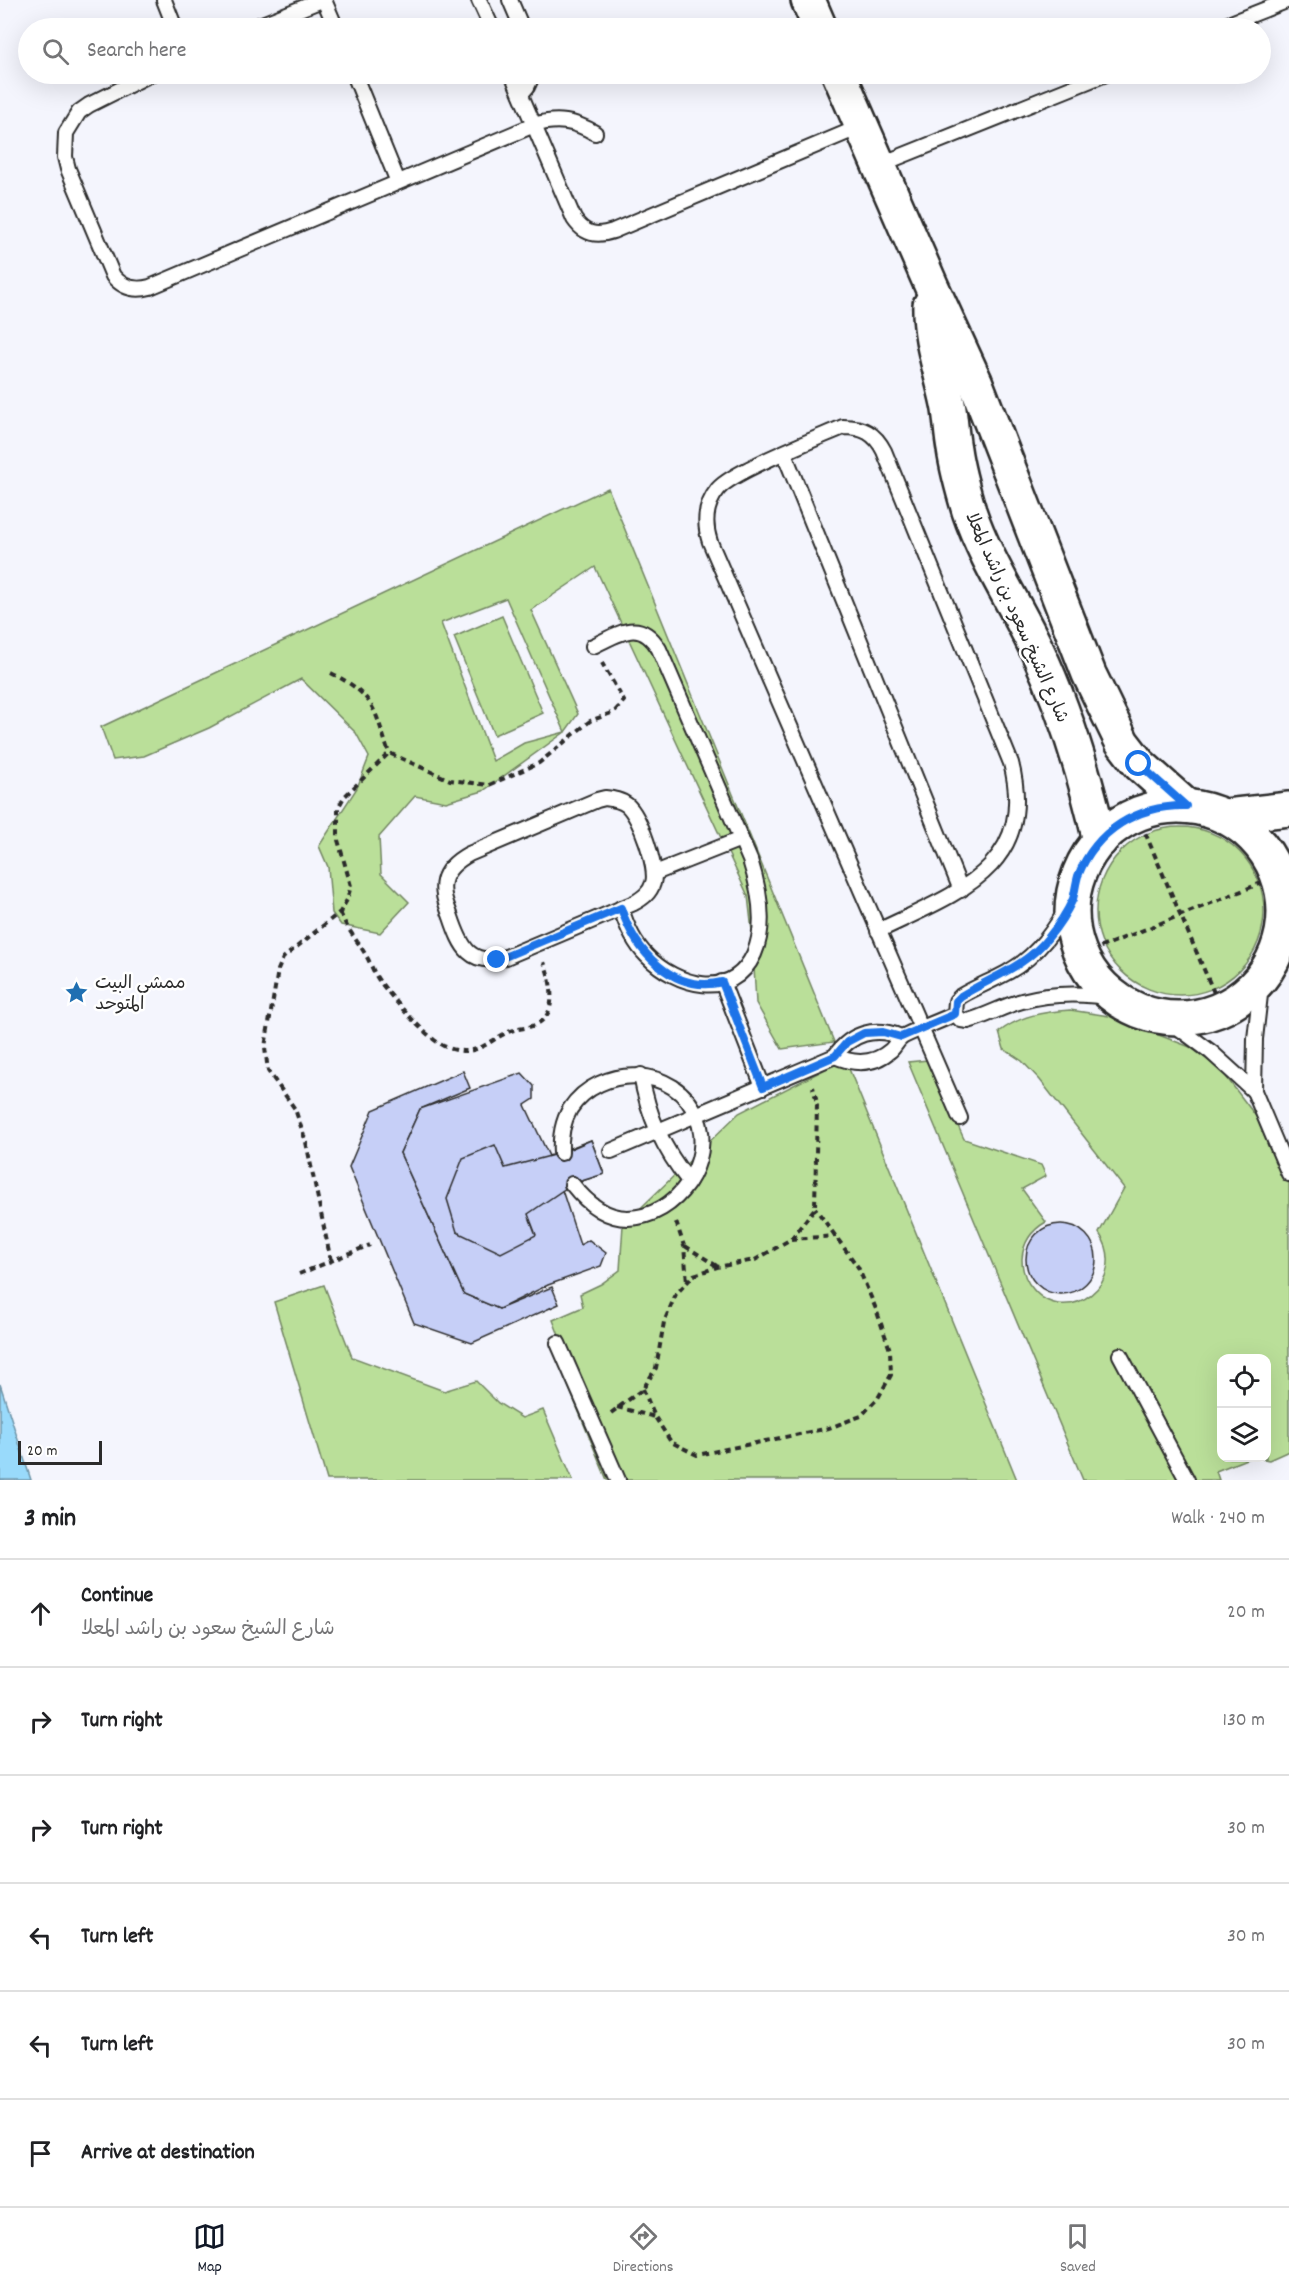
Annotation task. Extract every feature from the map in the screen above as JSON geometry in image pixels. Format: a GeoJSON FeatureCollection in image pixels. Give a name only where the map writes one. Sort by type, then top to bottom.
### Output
{"type":"FeatureCollection","features":[{"type":"Feature","properties":{"kind":"street"},"geometry":{"type":"LineString","coordinates":[[808,0],[816,18]]}},
{"type":"Feature","properties":{"kind":"street","name":"شارع الشيخ سعود بن راشد المعلا"},"geometry":{"type":"LineString","coordinates":[[843,84],[975,381],[1089,674],[1117,732],[1139,764],[1186,806]]}},
{"type":"Feature","properties":{"kind":"street","name":"شارع الشيخ سعود بن راشد المعلا"},"geometry":{"type":"LineString","coordinates":[[931,285],[930,315],[933,342],[949,408],[960,480],[969,510],[994,571],[1036,648],[1058,698],[1090,794],[1100,841]]}},
{"type":"Feature","properties":{"kind":"street"},"geometry":{"type":"LineString","coordinates":[[1169,806],[1186,806],[1207,809],[1226,816],[1258,841],[1279,876],[1286,924],[1275,954],[1262,977],[1243,995],[1221,1009],[1202,1015],[1164,1017],[1131,1007],[1102,986],[1081,955],[1074,937],[1073,898],[1082,868],[1100,841],[1116,826],[1137,814],[1169,806]]}},
{"type":"Feature","properties":{"kind":"street"},"geometry":{"type":"LineString","coordinates":[[1226,816],[1289,809]]}},
{"type":"Feature","properties":{"kind":"lane"},"geometry":{"type":"LineString","coordinates":[[164,0],[171,18]]}},
{"type":"Feature","properties":{"kind":"lane"},"geometry":{"type":"LineString","coordinates":[[277,18],[323,0],[331,18]]}},
{"type":"Feature","properties":{"kind":"lane"},"geometry":{"type":"LineString","coordinates":[[479,0],[487,18]]}},
{"type":"Feature","properties":{"kind":"lane"},"geometry":{"type":"LineString","coordinates":[[510,0],[518,18]]}},
{"type":"Feature","properties":{"kind":"lane"},"geometry":{"type":"LineString","coordinates":[[1243,18],[1288,0]]}},
{"type":"Feature","properties":{"kind":"lane"},"geometry":{"type":"LineString","coordinates":[[131,84],[79,112],[66,133],[64,145],[68,169],[113,276],[127,287],[142,289],[534,124],[568,122],[595,133]]}},
{"type":"Feature","properties":{"kind":"lane"},"geometry":{"type":"LineString","coordinates":[[358,84],[398,182]]}},
{"type":"Feature","properties":{"kind":"lane"},"geometry":{"type":"LineString","coordinates":[[516,84],[574,219],[586,232],[595,235],[613,231],[862,126]]}},
{"type":"Feature","properties":{"kind":"lane"},"geometry":{"type":"LineString","coordinates":[[521,94],[528,84]]}},
{"type":"Feature","properties":{"kind":"lane"},"geometry":{"type":"LineString","coordinates":[[879,165],[1081,84]]}},
{"type":"Feature","properties":{"kind":"lane"},"geometry":{"type":"LineString","coordinates":[[878,931],[975,881],[997,858],[1012,828],[1017,796],[1011,763],[879,442],[864,429],[843,428],[734,477],[717,490],[708,510],[706,532],[878,931],[960,1118]]}},
{"type":"Feature","properties":{"kind":"lane"},"geometry":{"type":"LineString","coordinates":[[784,453],[961,890]]}},
{"type":"Feature","properties":{"kind":"lane"},"geometry":{"type":"LineString","coordinates":[[593,646],[632,630],[646,632],[659,649],[757,881],[760,904],[758,942],[745,967],[722,982],[701,985],[688,983],[659,967],[646,955],[635,941],[621,908]]}},
{"type":"Feature","properties":{"kind":"lane"},"geometry":{"type":"LineString","coordinates":[[605,798],[621,801],[633,812],[654,864],[655,873],[649,892],[643,898],[621,908],[506,957],[487,960],[477,958],[462,946],[443,891],[444,881],[453,864],[469,854],[605,798]]}},
{"type":"Feature","properties":{"kind":"lane"},"geometry":{"type":"LineString","coordinates":[[655,873],[741,839]]}},
{"type":"Feature","properties":{"kind":"lane"},"geometry":{"type":"LineString","coordinates":[[1073,898],[1062,919],[1030,956],[1011,971],[961,996],[956,1001],[955,1014],[961,1020],[968,1021],[1020,1001],[1044,996],[1092,994],[1116,998]]}},
{"type":"Feature","properties":{"kind":"lane"},"geometry":{"type":"LineString","coordinates":[[1262,977],[1254,1039],[1254,1091],[1289,1174]]}},
{"type":"Feature","properties":{"kind":"lane"},"geometry":{"type":"LineString","coordinates":[[722,982],[763,1087]]}},
{"type":"Feature","properties":{"kind":"lane"},"geometry":{"type":"LineString","coordinates":[[835,1056],[859,1063],[872,1061],[893,1048],[901,1037],[955,1014]]}},
{"type":"Feature","properties":{"kind":"lane"},"geometry":{"type":"LineString","coordinates":[[1164,1017],[1210,1052],[1254,1091]]}},
{"type":"Feature","properties":{"kind":"lane"},"geometry":{"type":"LineString","coordinates":[[611,1151],[835,1056],[847,1042],[864,1033],[883,1032],[901,1037]]}},
{"type":"Feature","properties":{"kind":"lane"},"geometry":{"type":"LineString","coordinates":[[641,1075],[649,1113],[656,1131],[689,1182]]}},
{"type":"Feature","properties":{"kind":"lane"},"geometry":{"type":"LineString","coordinates":[[561,1153],[563,1124],[570,1109],[594,1087],[609,1080],[641,1075],[656,1078],[674,1087],[689,1102],[697,1115],[702,1142],[701,1156],[689,1182],[669,1203],[649,1213],[628,1218],[612,1215],[583,1199],[572,1184]]}},
{"type":"Feature","properties":{"kind":"lane"},"geometry":{"type":"LineString","coordinates":[[558,1343],[618,1480]]}},
{"type":"Feature","properties":{"kind":"lane"},"geometry":{"type":"LineString","coordinates":[[1120,1354],[1186,1480]]}},
{"type":"Feature","properties":{"kind":"path"},"geometry":{"type":"LineString","coordinates":[[331,672],[363,692],[373,706],[390,753],[412,765],[450,780],[489,784],[539,763],[590,721],[614,712],[624,701],[593,646]]}},
{"type":"Feature","properties":{"kind":"path"},"geometry":{"type":"LineString","coordinates":[[331,1261],[306,1142],[295,1109],[268,1071],[265,1047],[278,970],[283,958],[340,912],[347,900],[351,886],[338,840],[338,808],[344,797],[390,753]]}},
{"type":"Feature","properties":{"kind":"path"},"geometry":{"type":"LineString","coordinates":[[1137,814],[1221,1009]]}},
{"type":"Feature","properties":{"kind":"path"},"geometry":{"type":"LineString","coordinates":[[1081,955],[1279,876]]}},
{"type":"Feature","properties":{"kind":"path"},"geometry":{"type":"LineString","coordinates":[[340,912],[349,932],[369,960],[381,984],[435,1041],[456,1050],[475,1050],[484,1047],[505,1034],[536,1025],[546,1016],[550,1008],[551,990],[548,974],[535,945]]}},
{"type":"Feature","properties":{"kind":"path"},"geometry":{"type":"LineString","coordinates":[[655,1417],[617,1407],[643,1389],[656,1368],[664,1322],[676,1294],[694,1275],[717,1267],[754,1260],[790,1239],[814,1208],[817,1103],[807,1068]]}},
{"type":"Feature","properties":{"kind":"path"},"geometry":{"type":"LineString","coordinates":[[643,1389],[655,1417],[671,1442],[697,1455],[829,1428],[861,1416],[878,1398],[891,1375],[890,1350],[858,1267],[814,1208]]}},
{"type":"Feature","properties":{"kind":"path"},"geometry":{"type":"LineString","coordinates":[[790,1239],[837,1236]]}},
{"type":"Feature","properties":{"kind":"path"},"geometry":{"type":"LineString","coordinates":[[299,1274],[370,1245]]}},
{"type":"Feature","properties":{"kind":"path"},"geometry":{"type":"LineString","coordinates":[[687,1283],[684,1246],[717,1267]]}},
{"type":"Feature","properties":{"kind":"green space"},"geometry":{"type":"Polygon","coordinates":[[[608,488],[834,1042],[782,1049],[756,1003],[748,896],[595,567],[531,610],[578,714],[565,732],[483,791],[446,802],[415,796],[379,837],[381,874],[409,902],[380,933],[341,925],[332,913],[328,867],[319,846],[357,788],[369,757],[356,733],[301,679],[209,728],[144,756],[113,760],[101,727],[608,488]],[[506,598],[441,623],[493,761],[524,743],[565,732],[506,598]]]}},
{"type":"Feature","properties":{"kind":"green space"},"geometry":{"type":"Polygon","coordinates":[[[502,616],[543,713],[494,735],[454,637],[502,616]]]}},
{"type":"Feature","properties":{"kind":"green space"},"geometry":{"type":"Polygon","coordinates":[[[1180,827],[1196,828],[1212,833],[1240,851],[1258,879],[1263,895],[1263,927],[1258,943],[1240,971],[1212,989],[1196,994],[1180,995],[1164,994],[1148,989],[1120,971],[1102,943],[1097,927],[1096,911],[1097,895],[1102,879],[1120,851],[1148,833],[1164,828],[1180,827]]]}},
{"type":"Feature","properties":{"kind":"green space"},"geometry":{"type":"Polygon","coordinates":[[[1070,1010],[1109,1016],[1190,1047],[1221,1070],[1264,1127],[1289,1184],[1289,1451],[1271,1459],[1271,1354],[1217,1354],[1217,1462],[1239,1462],[1216,1471],[1219,1480],[1083,1480],[908,1062],[928,1060],[964,1139],[1041,1165],[1046,1176],[1022,1189],[1046,1222],[1036,1229],[1026,1242],[1022,1259],[1024,1271],[1033,1289],[1047,1300],[1062,1304],[1078,1302],[1102,1283],[1107,1268],[1107,1251],[1099,1233],[1124,1188],[1040,1080],[1022,1061],[1004,1049],[999,1032],[1033,1015],[1070,1010]]]}},
{"type":"Feature","properties":{"kind":"green space"},"geometry":{"type":"Polygon","coordinates":[[[845,1059],[1017,1480],[607,1480],[550,1342],[560,1338],[553,1320],[583,1307],[580,1294],[601,1284],[620,1270],[623,1225],[739,1113],[845,1059]]]}},
{"type":"Feature","properties":{"kind":"green space"},"geometry":{"type":"Polygon","coordinates":[[[324,1285],[352,1357],[444,1391],[476,1381],[498,1403],[522,1418],[543,1410],[573,1480],[327,1480],[274,1302],[324,1285]]]}},
{"type":"Feature","properties":{"kind":"water"},"geometry":{"type":"Polygon","coordinates":[[[0,1384],[31,1480],[0,1480],[0,1384]]]}},
{"type":"Feature","properties":{"kind":"building"},"geometry":{"type":"Polygon","coordinates":[[[463,1071],[470,1088],[420,1109],[400,1153],[464,1294],[499,1309],[552,1287],[559,1304],[472,1343],[414,1323],[349,1167],[373,1110],[463,1071]]]}},
{"type":"Feature","properties":{"kind":"building"},"geometry":{"type":"Polygon","coordinates":[[[522,1073],[534,1086],[534,1099],[525,1105],[549,1156],[591,1140],[604,1174],[572,1184],[562,1190],[580,1245],[589,1240],[606,1253],[601,1266],[548,1285],[499,1309],[464,1294],[400,1153],[420,1109],[522,1073]]]}},
{"type":"Feature","properties":{"kind":"building"},"geometry":{"type":"Polygon","coordinates":[[[591,1140],[604,1174],[572,1184],[528,1214],[536,1235],[501,1253],[457,1232],[447,1199],[463,1158],[495,1145],[505,1168],[561,1153],[591,1140]]]}},
{"type":"Feature","properties":{"kind":"building"},"geometry":{"type":"Polygon","coordinates":[[[1068,1224],[1081,1230],[1090,1239],[1094,1245],[1096,1259],[1094,1273],[1086,1284],[1075,1292],[1054,1294],[1036,1284],[1028,1273],[1026,1252],[1036,1234],[1047,1226],[1068,1224]]]}},
{"type":"Feature","properties":{"kind":"place","name":"ممشى البيت المتوحد"},"geometry":{"type":"Point","coordinates":[77,992]}},
{"type":"Feature","properties":{"kind":"route"},"geometry":{"type":"LineString","coordinates":[[497,960],[621,908],[626,925],[635,941],[659,967],[688,983],[712,985],[722,982],[763,1087],[835,1056],[840,1048],[855,1036],[873,1031],[901,1037],[955,1014],[956,1001],[961,996],[1011,971],[1030,956],[1062,919],[1073,898],[1086,859],[1098,842],[1116,826],[1137,814],[1169,806],[1186,806],[1139,764]]}}]}
